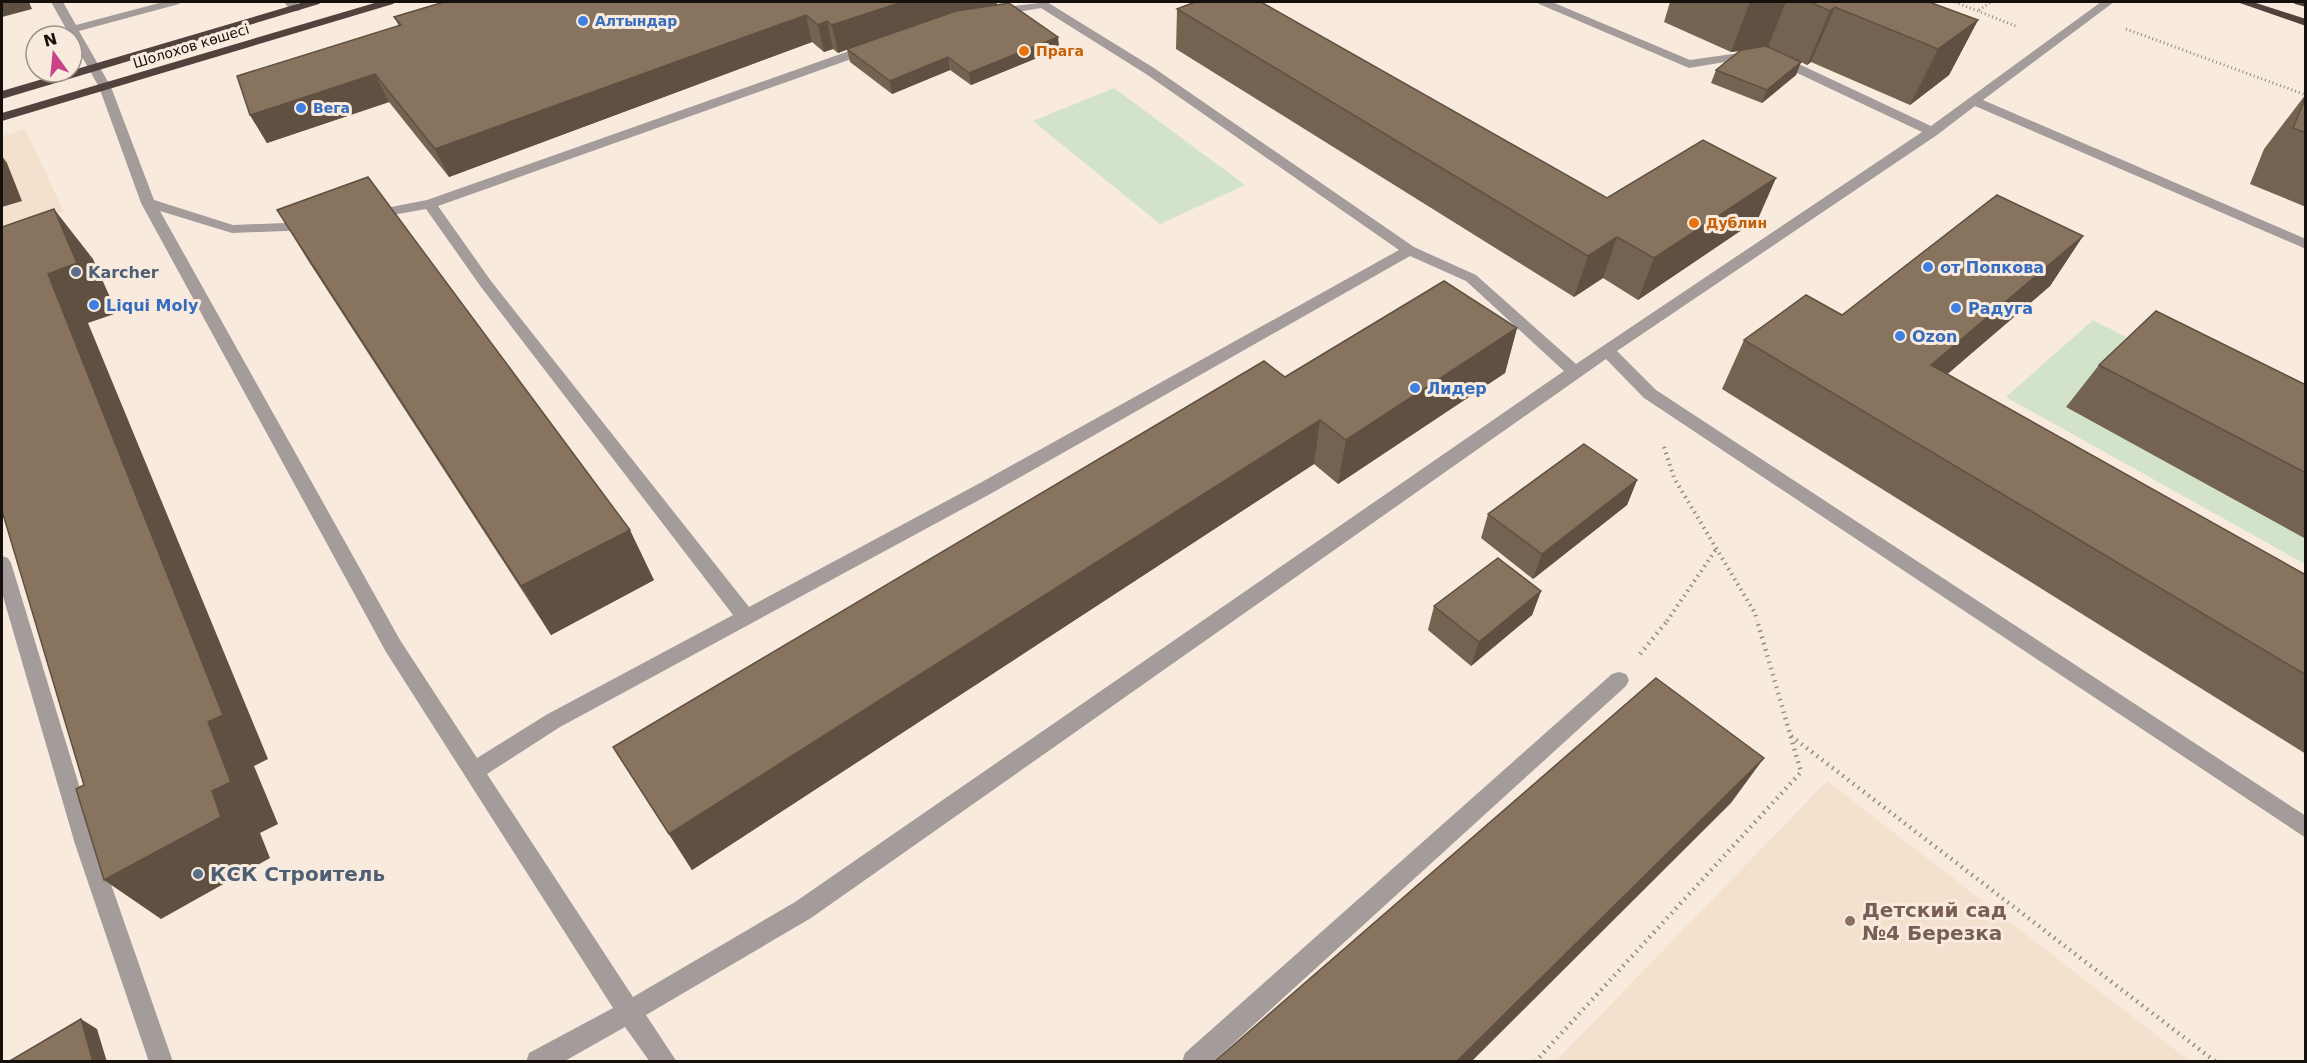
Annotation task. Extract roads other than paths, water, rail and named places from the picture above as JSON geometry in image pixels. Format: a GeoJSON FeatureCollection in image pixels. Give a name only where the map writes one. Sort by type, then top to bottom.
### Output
{"type":"FeatureCollection","features":[{"type":"Feature","properties":{"kind":"highway","name":"Шолохов көшесі"},"geometry":{"type":"LineString","coordinates":[[2,95],[292,5],[315,2]]}},
{"type":"Feature","properties":{"kind":"highway","name":"Шолохов көшесі"},"geometry":{"type":"LineString","coordinates":[[2,117],[389,2]]}},
{"type":"Feature","properties":{"kind":"highway"},"geometry":{"type":"LineString","coordinates":[[2243,2],[2306,23]]}},
{"type":"Feature","properties":{"kind":"highway"},"geometry":{"type":"LineString","coordinates":[[2299,2],[2306,4]]}},
{"type":"Feature","properties":{"kind":"lane"},"geometry":{"type":"LineString","coordinates":[[57,2],[70,24]]}},
{"type":"Feature","properties":{"kind":"lane"},"geometry":{"type":"LineString","coordinates":[[84,26],[175,2]]}},
{"type":"Feature","properties":{"kind":"lane"},"geometry":{"type":"LineString","coordinates":[[977,14],[1044,2],[1150,71],[1409,250],[1471,278],[1575,372]]}},
{"type":"Feature","properties":{"kind":"lane"},"geometry":{"type":"LineString","coordinates":[[1544,2],[1689,64],[1763,52],[1932,132]]}},
{"type":"Feature","properties":{"kind":"lane"},"geometry":{"type":"LineString","coordinates":[[538,1062],[629,1012],[803,910],[1575,372],[1608,352],[1932,132],[2108,2]]}},
{"type":"Feature","properties":{"kind":"lane"},"geometry":{"type":"LineString","coordinates":[[361,217],[430,204],[888,42]]}},
{"type":"Feature","properties":{"kind":"lane"},"geometry":{"type":"LineString","coordinates":[[84,48],[105,87],[148,203],[393,646],[629,1012],[665,1062]]}},
{"type":"Feature","properties":{"kind":"lane"},"geometry":{"type":"LineString","coordinates":[[1974,101],[2306,245]]}},
{"type":"Feature","properties":{"kind":"lane"},"geometry":{"type":"LineString","coordinates":[[148,203],[232,229],[327,224]]}},
{"type":"Feature","properties":{"kind":"lane"},"geometry":{"type":"LineString","coordinates":[[430,204],[486,284],[746,617]]}},
{"type":"Feature","properties":{"kind":"lane"},"geometry":{"type":"LineString","coordinates":[[474,771],[553,721],[986,488],[1409,250]]}},
{"type":"Feature","properties":{"kind":"lane"},"geometry":{"type":"LineString","coordinates":[[1608,352],[1650,394],[2122,704],[2306,828]]}},
{"type":"Feature","properties":{"kind":"lane"},"geometry":{"type":"LineString","coordinates":[[2,563],[86,844],[162,1062]]}},
{"type":"Feature","properties":{"kind":"lane"},"geometry":{"type":"LineString","coordinates":[[1194,1062],[1619,680]]}},
{"type":"Feature","properties":{"kind":"place","name":"Алтындар"},"geometry":{"type":"Point","coordinates":[583,21]}},
{"type":"Feature","properties":{"kind":"place","name":"Прага"},"geometry":{"type":"Point","coordinates":[1024,51]}},
{"type":"Feature","properties":{"kind":"place","name":"Вега"},"geometry":{"type":"Point","coordinates":[301,108]}},
{"type":"Feature","properties":{"kind":"place","name":"Дублин"},"geometry":{"type":"Point","coordinates":[1694,223]}},
{"type":"Feature","properties":{"kind":"place","name":"от Попкова"},"geometry":{"type":"Point","coordinates":[1928,267]}},
{"type":"Feature","properties":{"kind":"place","name":"Karcher"},"geometry":{"type":"Point","coordinates":[76,272]}},
{"type":"Feature","properties":{"kind":"place","name":"Liqui Moly"},"geometry":{"type":"Point","coordinates":[94,305]}},
{"type":"Feature","properties":{"kind":"place","name":"Радуга"},"geometry":{"type":"Point","coordinates":[1956,308]}},
{"type":"Feature","properties":{"kind":"place","name":"Ozon"},"geometry":{"type":"Point","coordinates":[1900,336]}},
{"type":"Feature","properties":{"kind":"place","name":"Лидер"},"geometry":{"type":"Point","coordinates":[1415,388]}},
{"type":"Feature","properties":{"kind":"place","name":"КСК Строитель"},"geometry":{"type":"Point","coordinates":[198,874]}},
{"type":"Feature","properties":{"kind":"place","name":"Детский сад №4 Березка"},"geometry":{"type":"Point","coordinates":[1850,921]}}]}
